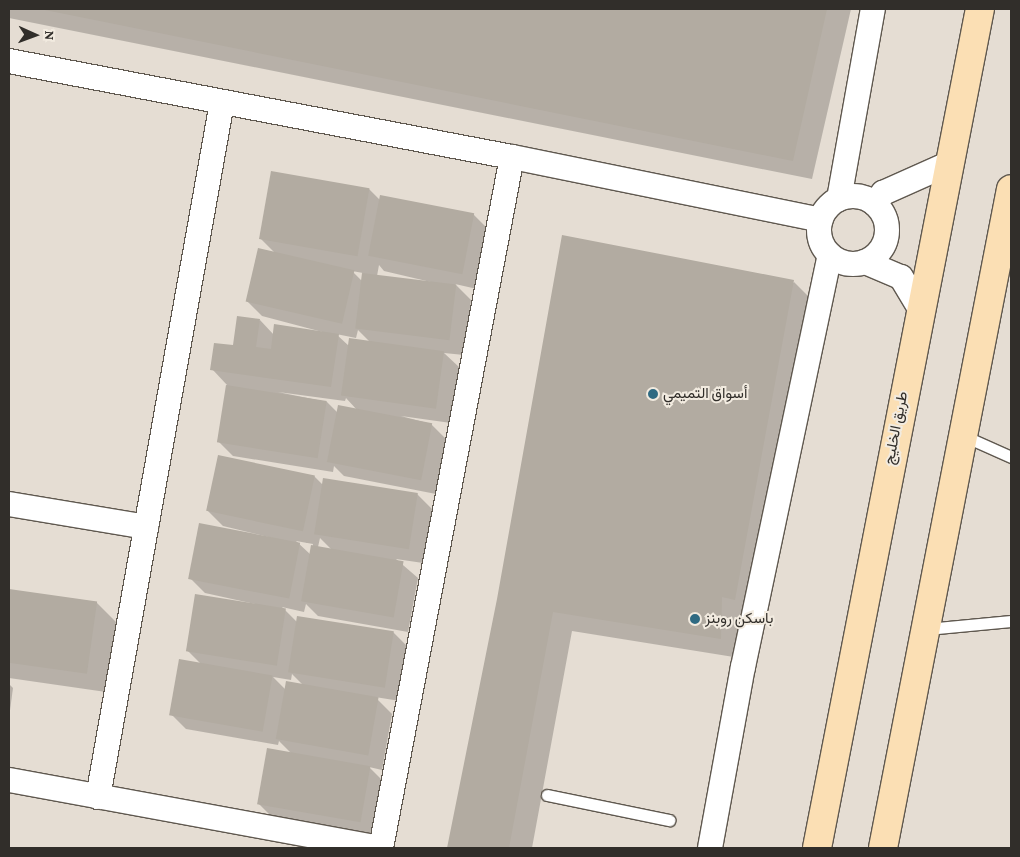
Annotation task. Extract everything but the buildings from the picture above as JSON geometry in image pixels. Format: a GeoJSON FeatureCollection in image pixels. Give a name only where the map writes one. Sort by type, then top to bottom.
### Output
{"type":"FeatureCollection","features":[{"type":"Feature","properties":{"kind":"main road","name":"طريق الخليج"},"geometry":{"type":"LineString","coordinates":[[817,848],[919,307],[980,9]]}},
{"type":"Feature","properties":{"kind":"main road"},"geometry":{"type":"LineString","coordinates":[[883,848],[1011,189]]}},
{"type":"Feature","properties":{"kind":"street"},"geometry":{"type":"LineString","coordinates":[[839,199],[873,9]]}},
{"type":"Feature","properties":{"kind":"street"},"geometry":{"type":"LineString","coordinates":[[9,61],[512,157],[821,220]]}},
{"type":"Feature","properties":{"kind":"street"},"geometry":{"type":"LineString","coordinates":[[98,797],[222,102]]}},
{"type":"Feature","properties":{"kind":"street"},"geometry":{"type":"LineString","coordinates":[[9,780],[381,848],[512,157]]}},
{"type":"Feature","properties":{"kind":"street"},"geometry":{"type":"LineString","coordinates":[[875,204],[883,192],[950,163]]}},
{"type":"Feature","properties":{"kind":"street"},"geometry":{"type":"LineString","coordinates":[[865,262],[881,249],[887,230],[886,220],[875,204],[858,196],[839,199],[832,204],[821,220],[821,238],[830,255],[847,263],[865,262],[901,276],[919,307]]}},
{"type":"Feature","properties":{"kind":"street"},"geometry":{"type":"LineString","coordinates":[[710,848],[743,667],[830,255]]}},
{"type":"Feature","properties":{"kind":"street"},"geometry":{"type":"LineString","coordinates":[[9,504],[146,527]]}},
{"type":"Feature","properties":{"kind":"lane"},"geometry":{"type":"LineString","coordinates":[[964,436],[1011,458]]}},
{"type":"Feature","properties":{"kind":"lane"},"geometry":{"type":"LineString","coordinates":[[927,629],[1011,621]]}},
{"type":"Feature","properties":{"kind":"lane"},"geometry":{"type":"LineString","coordinates":[[547,795],[669,820]]}},
{"type":"Feature","properties":{"kind":"place","name":"أسواق التميمي"},"geometry":{"type":"Point","coordinates":[653,394]}},
{"type":"Feature","properties":{"kind":"place","name":"باسكن روبنز"},"geometry":{"type":"Point","coordinates":[695,619]}}]}
